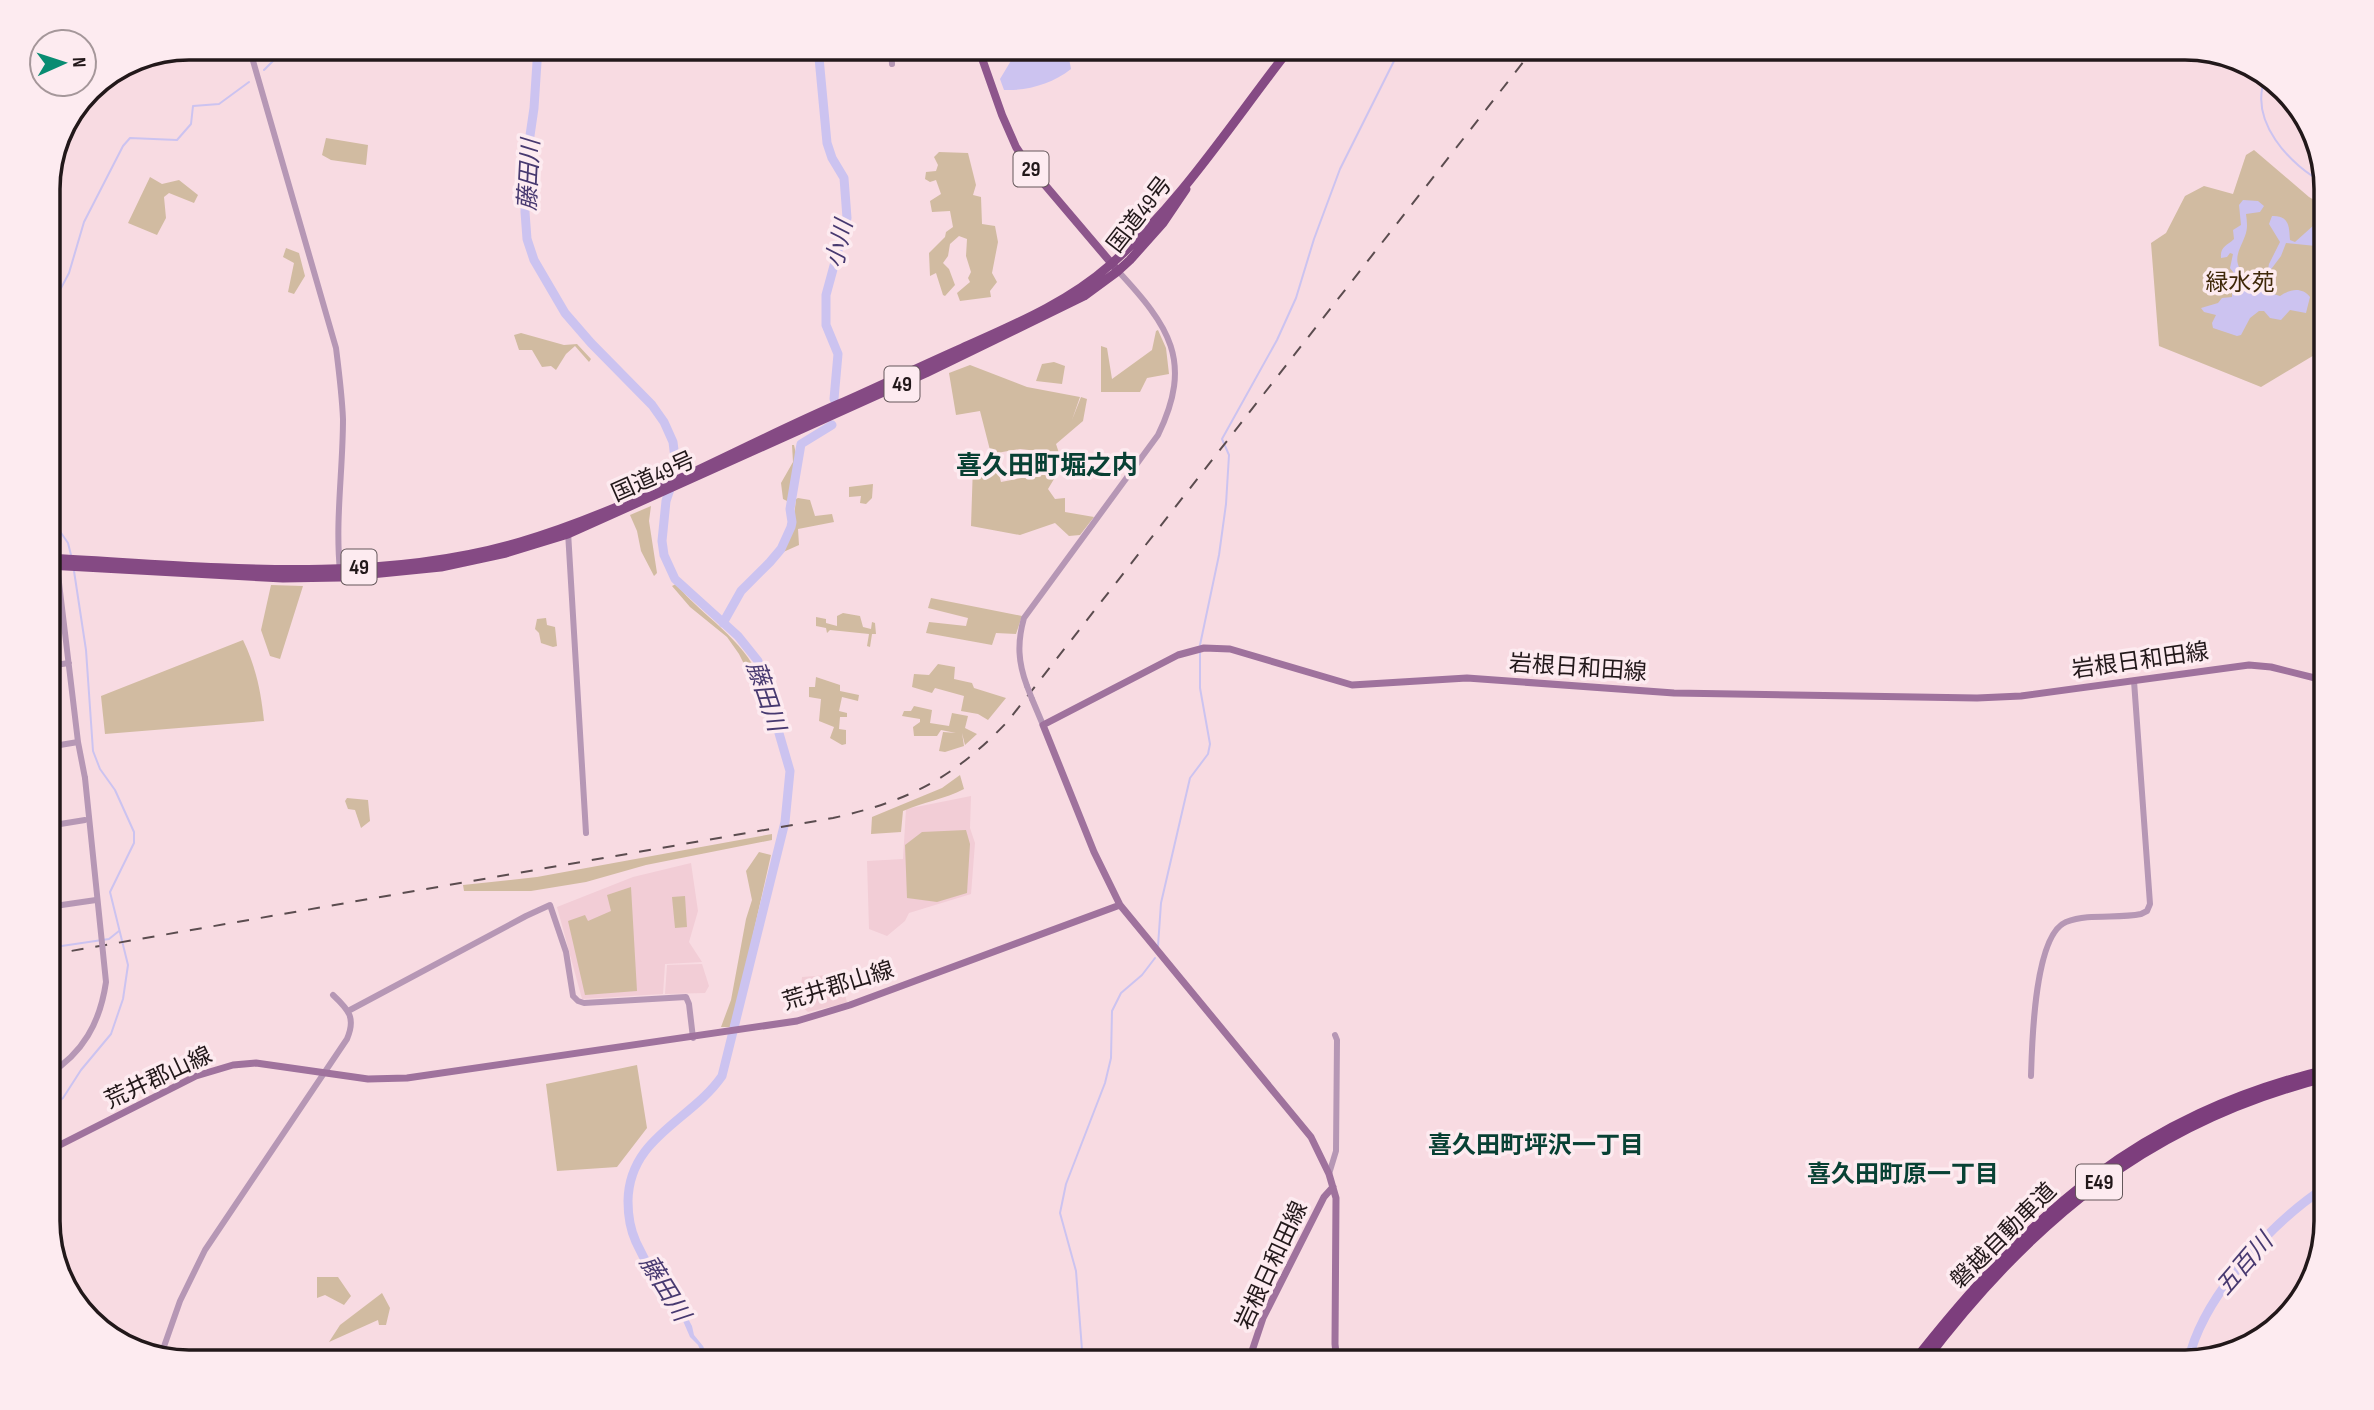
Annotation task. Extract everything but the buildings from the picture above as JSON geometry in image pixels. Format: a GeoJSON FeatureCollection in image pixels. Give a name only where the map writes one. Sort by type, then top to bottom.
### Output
{"type":"FeatureCollection","features":[{"type":"Feature","properties":{"kind":"highway","name":"国道49号"},"geometry":{"type":"LineString","coordinates":[[60,566],[283,578],[451,558],[567,530],[658,492],[1032,316],[1115,267],[1191,178],[1281,60]]}},
{"type":"Feature","properties":{"kind":"highway","name":"国道49号"},"geometry":{"type":"LineString","coordinates":[[60,559],[340,572]]}},
{"type":"Feature","properties":{"kind":"highway","name":"磐越自動車道"},"geometry":{"type":"LineString","coordinates":[[1922,1350],[1976,1285],[2007,1253],[2053,1209],[2113,1162],[2177,1124],[2225,1101],[2314,1073]]}},
{"type":"Feature","properties":{"kind":"highway","name":"磐越自動車道"},"geometry":{"type":"LineString","coordinates":[[1933,1350],[1966,1309],[2019,1251],[2058,1215],[2118,1168],[2181,1130],[2228,1108],[2314,1081]]}},
{"type":"Feature","properties":{"kind":"main road","name":"29"},"geometry":{"type":"LineString","coordinates":[[983,60],[1016,147],[1028,165],[1115,267]]}},
{"type":"Feature","properties":{"kind":"main road","name":"岩根日和田線"},"geometry":{"type":"LineString","coordinates":[[1043,725],[1178,655],[1210,647],[1230,649],[1352,685],[1467,678],[1674,692],[1953,698],[2021,696],[2249,665],[2271,667],[2314,678]]}},
{"type":"Feature","properties":{"kind":"main road"},"geometry":{"type":"LineString","coordinates":[[1043,725],[1094,852],[1119,905],[1311,1137],[1329,1174],[1336,1209],[1335,1350]]}},
{"type":"Feature","properties":{"kind":"main road","name":"荒井郡山線"},"geometry":{"type":"LineString","coordinates":[[60,1146],[214,1069],[233,1065],[256,1063],[368,1079],[407,1078],[693,1038],[825,1014],[1119,905]]}},
{"type":"Feature","properties":{"kind":"main road","name":"岩根日和田線"},"geometry":{"type":"LineString","coordinates":[[1252,1350],[1263,1318],[1324,1196],[1333,1186]]}},
{"type":"Feature","properties":{"kind":"street"},"geometry":{"type":"LineString","coordinates":[[253,60],[336,348],[343,419],[337,516],[340,572]]}},
{"type":"Feature","properties":{"kind":"street"},"geometry":{"type":"LineString","coordinates":[[892,60],[892,64]]}},
{"type":"Feature","properties":{"kind":"street"},"geometry":{"type":"LineString","coordinates":[[1043,725],[1018,653],[1024,618],[1158,435],[1172,402],[1174,363],[1168,339],[1153,309],[1115,267]]}},
{"type":"Feature","properties":{"kind":"street"},"geometry":{"type":"LineString","coordinates":[[567,530],[586,833]]}},
{"type":"Feature","properties":{"kind":"street"},"geometry":{"type":"LineString","coordinates":[[60,612],[85,778],[106,982],[99,1015],[91,1033],[73,1056],[60,1066]]}},
{"type":"Feature","properties":{"kind":"street"},"geometry":{"type":"LineString","coordinates":[[60,664],[69,663]]}},
{"type":"Feature","properties":{"kind":"street"},"geometry":{"type":"LineString","coordinates":[[2031,1076],[2035,998],[2054,933],[2060,925],[2075,920],[2141,914],[2150,904],[2134,681]]}},
{"type":"Feature","properties":{"kind":"street"},"geometry":{"type":"LineString","coordinates":[[60,745],[78,742]]}},
{"type":"Feature","properties":{"kind":"street"},"geometry":{"type":"LineString","coordinates":[[60,824],[85,820]]}},
{"type":"Feature","properties":{"kind":"street"},"geometry":{"type":"LineString","coordinates":[[60,905],[96,900]]}},
{"type":"Feature","properties":{"kind":"street"},"geometry":{"type":"LineString","coordinates":[[350,1010],[550,905],[566,952],[573,996],[578,1002],[685,997],[689,1004],[693,1038]]}},
{"type":"Feature","properties":{"kind":"street"},"geometry":{"type":"LineString","coordinates":[[164,1348],[180,1301],[205,1250],[349,1035],[352,1021],[350,1010],[333,995]]}},
{"type":"Feature","properties":{"kind":"street"},"geometry":{"type":"LineString","coordinates":[[1329,1174],[1336,1151],[1335,1035]]}},
{"type":"Feature","properties":{"kind":"shaded area"},"geometry":{"type":"Polygon","coordinates":[[[1011,60],[1069,60],[1071,69],[1039,86],[1004,90],[1000,79],[1011,60]]]}},
{"type":"Feature","properties":{"kind":"shaded area"},"geometry":{"type":"Polygon","coordinates":[[[2243,200],[2258,201],[2264,206],[2260,212],[2246,214],[2247,231],[2237,259],[2241,271],[2261,291],[2264,291],[2269,264],[2280,242],[2269,224],[2272,216],[2285,220],[2289,227],[2290,240],[2295,242],[2314,225],[2314,246],[2286,243],[2281,256],[2269,272],[2267,292],[2280,296],[2300,290],[2310,297],[2306,313],[2290,310],[2281,320],[2270,318],[2264,311],[2259,311],[2250,318],[2241,335],[2237,336],[2213,328],[2216,315],[2204,312],[2201,308],[2218,303],[2222,298],[2232,297],[2232,291],[2223,286],[2212,283],[2208,290],[2205,288],[2214,279],[2229,281],[2231,284],[2237,281],[2230,268],[2233,254],[2221,258],[2221,254],[2234,239],[2233,230],[2241,225],[2239,205],[2243,200]]]}},
{"type":"Feature","properties":{"kind":"shaded area"},"geometry":{"type":"Polygon","coordinates":[[[971,796],[970,828],[975,843],[971,894],[909,913],[905,921],[887,936],[869,929],[867,861],[903,859],[906,809],[971,796]]]}},
{"type":"Feature","properties":{"kind":"shaded area"},"geometry":{"type":"Polygon","coordinates":[[[691,863],[698,911],[689,942],[702,962],[665,964],[663,994],[582,999],[557,907],[633,877],[691,863]]]}},
{"type":"Feature","properties":{"kind":"shaded area"},"geometry":{"type":"Polygon","coordinates":[[[702,964],[709,986],[705,993],[665,994],[667,965],[702,964]]]}},
{"type":"Feature","properties":{"kind":"shaded area"},"geometry":{"type":"Polygon","coordinates":[[[841,974],[847,1003],[808,1012],[799,1004],[802,977],[841,974]]]}},
{"type":"Feature","properties":{"kind":"shaded area"},"geometry":{"type":"Polygon","coordinates":[[[662,1288],[676,1296],[694,1335],[705,1350],[700,1350],[690,1337],[674,1300],[664,1293],[662,1288]]]}},
{"type":"Feature","properties":{"kind":"green space"},"geometry":{"type":"Polygon","coordinates":[[[326,138],[368,145],[366,165],[331,160],[322,155],[326,138]]]}},
{"type":"Feature","properties":{"kind":"green space","name":"緑水苑"},"geometry":{"type":"Polygon","coordinates":[[[2254,150],[2314,200],[2314,355],[2261,387],[2159,346],[2151,243],[2166,233],[2185,196],[2204,186],[2233,194],[2246,155],[2254,150]]]}},
{"type":"Feature","properties":{"kind":"green space"},"geometry":{"type":"Polygon","coordinates":[[[939,152],[968,153],[976,185],[973,195],[981,197],[982,224],[995,226],[998,242],[992,273],[997,282],[990,291],[991,297],[960,301],[957,293],[970,282],[968,278],[971,272],[966,256],[967,239],[959,236],[950,244],[948,256],[943,263],[949,269],[955,285],[945,296],[936,273],[930,276],[929,253],[953,227],[950,211],[932,212],[930,201],[941,194],[936,180],[930,182],[925,179],[926,172],[936,171],[938,165],[934,157],[939,152]]]}},
{"type":"Feature","properties":{"kind":"green space"},"geometry":{"type":"Polygon","coordinates":[[[150,177],[162,184],[179,180],[198,195],[194,203],[169,193],[164,197],[166,218],[157,235],[128,223],[150,177]]]}},
{"type":"Feature","properties":{"kind":"green space"},"geometry":{"type":"Polygon","coordinates":[[[286,248],[299,253],[305,276],[294,294],[288,292],[294,263],[283,257],[286,248]]]}},
{"type":"Feature","properties":{"kind":"green space"},"geometry":{"type":"Polygon","coordinates":[[[1158,330],[1166,348],[1169,374],[1147,378],[1140,392],[1101,392],[1101,346],[1107,348],[1112,379],[1152,350],[1158,330]]]}},
{"type":"Feature","properties":{"kind":"green space"},"geometry":{"type":"Polygon","coordinates":[[[521,333],[564,345],[577,344],[591,359],[589,362],[575,346],[556,370],[551,366],[542,367],[532,350],[519,350],[514,335],[521,333]]]}},
{"type":"Feature","properties":{"kind":"green space"},"geometry":{"type":"Polygon","coordinates":[[[1054,362],[1065,366],[1062,384],[1036,381],[1042,364],[1054,362]]]}},
{"type":"Feature","properties":{"kind":"green space"},"geometry":{"type":"Polygon","coordinates":[[[970,365],[1027,387],[1080,397],[1072,420],[1081,397],[1087,399],[1083,421],[1056,444],[1059,453],[1055,456],[1056,470],[1044,471],[1043,459],[1030,464],[1032,453],[1047,452],[1020,449],[991,454],[980,411],[956,415],[949,373],[970,365]]]}},
{"type":"Feature","properties":{"kind":"green space"},"geometry":{"type":"Polygon","coordinates":[[[792,445],[798,463],[789,502],[783,499],[781,483],[793,462],[792,445]]]}},
{"type":"Feature","properties":{"kind":"green space"},"geometry":{"type":"Polygon","coordinates":[[[993,457],[1000,462],[997,467],[1001,482],[1052,472],[1054,479],[1048,489],[1055,499],[1065,498],[1065,512],[1094,517],[1080,535],[1069,536],[1055,523],[1020,535],[971,526],[973,465],[989,462],[993,457]]]}},
{"type":"Feature","properties":{"kind":"green space"},"geometry":{"type":"Polygon","coordinates":[[[873,484],[872,498],[866,504],[860,503],[861,496],[849,497],[849,487],[873,484]]]}},
{"type":"Feature","properties":{"kind":"green space"},"geometry":{"type":"Polygon","coordinates":[[[798,498],[810,500],[815,516],[832,514],[834,522],[798,529],[799,545],[781,553],[790,533],[798,498]]]}},
{"type":"Feature","properties":{"kind":"green space"},"geometry":{"type":"Polygon","coordinates":[[[651,506],[649,521],[657,573],[654,576],[641,551],[630,515],[651,506]]]}},
{"type":"Feature","properties":{"kind":"green space"},"geometry":{"type":"Polygon","coordinates":[[[676,584],[744,652],[760,679],[753,682],[727,637],[690,607],[672,586],[676,584]]]}},
{"type":"Feature","properties":{"kind":"green space"},"geometry":{"type":"Polygon","coordinates":[[[271,585],[303,586],[280,659],[270,656],[261,630],[271,585]]]}},
{"type":"Feature","properties":{"kind":"green space"},"geometry":{"type":"Polygon","coordinates":[[[931,598],[1022,616],[1016,634],[996,633],[992,645],[926,633],[929,622],[966,626],[968,618],[928,608],[931,598]]]}},
{"type":"Feature","properties":{"kind":"green space"},"geometry":{"type":"Polygon","coordinates":[[[843,613],[860,616],[863,627],[871,629],[872,622],[875,623],[876,634],[872,634],[870,647],[867,646],[869,634],[830,630],[827,633],[826,628],[816,626],[816,617],[826,619],[826,623],[837,626],[837,616],[843,613]]]}},
{"type":"Feature","properties":{"kind":"green space"},"geometry":{"type":"Polygon","coordinates":[[[546,618],[547,625],[555,627],[557,646],[541,643],[539,633],[535,629],[537,619],[546,618]]]}},
{"type":"Feature","properties":{"kind":"green space"},"geometry":{"type":"Polygon","coordinates":[[[243,640],[257,680],[264,721],[105,734],[101,696],[243,640]]]}},
{"type":"Feature","properties":{"kind":"green space"},"geometry":{"type":"Polygon","coordinates":[[[938,664],[955,667],[954,679],[972,683],[974,688],[1006,698],[988,720],[978,714],[961,711],[964,696],[935,688],[932,693],[912,687],[914,674],[929,675],[938,664]]]}},
{"type":"Feature","properties":{"kind":"green space"},"geometry":{"type":"Polygon","coordinates":[[[816,677],[840,685],[840,691],[859,695],[858,701],[842,697],[839,711],[847,713],[847,717],[840,717],[839,729],[846,730],[846,744],[842,745],[830,738],[834,727],[819,721],[821,699],[809,697],[809,687],[815,687],[816,677]]]}},
{"type":"Feature","properties":{"kind":"green space"},"geometry":{"type":"Polygon","coordinates":[[[914,706],[932,710],[930,723],[949,726],[952,713],[968,716],[965,728],[977,734],[965,745],[962,733],[964,746],[945,752],[939,751],[943,732],[956,733],[941,730],[937,736],[914,736],[913,727],[920,719],[902,716],[904,711],[911,711],[914,706]]]}},
{"type":"Feature","properties":{"kind":"green space"},"geometry":{"type":"Polygon","coordinates":[[[960,775],[964,789],[903,811],[901,832],[871,834],[872,817],[942,788],[960,775]]]}},
{"type":"Feature","properties":{"kind":"green space"},"geometry":{"type":"Polygon","coordinates":[[[347,798],[368,800],[370,821],[361,828],[355,810],[348,809],[345,801],[347,798]]]}},
{"type":"Feature","properties":{"kind":"green space"},"geometry":{"type":"Polygon","coordinates":[[[966,830],[970,844],[967,893],[937,902],[907,898],[905,845],[922,832],[966,830]]]}},
{"type":"Feature","properties":{"kind":"green space"},"geometry":{"type":"Polygon","coordinates":[[[772,834],[772,840],[646,865],[586,882],[531,891],[464,891],[463,885],[537,877],[772,834]]]}},
{"type":"Feature","properties":{"kind":"green space"},"geometry":{"type":"Polygon","coordinates":[[[759,852],[771,855],[730,1027],[721,1027],[731,1000],[752,900],[746,871],[759,852]]]}},
{"type":"Feature","properties":{"kind":"green space"},"geometry":{"type":"Polygon","coordinates":[[[631,887],[637,991],[585,995],[568,921],[585,915],[588,921],[611,911],[607,895],[631,887]]]}},
{"type":"Feature","properties":{"kind":"green space"},"geometry":{"type":"Polygon","coordinates":[[[685,896],[687,927],[675,928],[672,897],[685,896]]]}},
{"type":"Feature","properties":{"kind":"green space"},"geometry":{"type":"Polygon","coordinates":[[[637,1065],[647,1128],[617,1167],[557,1171],[546,1084],[637,1065]]]}},
{"type":"Feature","properties":{"kind":"green space"},"geometry":{"type":"Polygon","coordinates":[[[317,1277],[338,1277],[351,1296],[344,1305],[325,1295],[317,1298],[317,1277]]]}},
{"type":"Feature","properties":{"kind":"green space"},"geometry":{"type":"Polygon","coordinates":[[[382,1293],[390,1308],[386,1325],[379,1325],[378,1320],[329,1342],[340,1325],[382,1293]]]}},
{"type":"Feature","properties":{"kind":"waterway"},"geometry":{"type":"LineString","coordinates":[[264,70],[274,60]]}},
{"type":"Feature","properties":{"kind":"waterway","name":"藤田川"},"geometry":{"type":"LineString","coordinates":[[537,60],[526,163],[525,212],[527,239],[534,260],[565,313],[652,405],[664,422],[673,442],[675,458],[666,501],[662,541],[664,555],[675,579],[738,636],[758,661],[790,771],[785,822],[722,1076],[709,1092],[650,1145],[631,1179],[628,1206],[632,1232],[651,1271],[671,1296]]}},
{"type":"Feature","properties":{"kind":"waterway","name":"小川"},"geometry":{"type":"LineString","coordinates":[[819,60],[827,143],[844,178],[847,218],[826,295],[826,325],[838,354],[834,399]]}},
{"type":"Feature","properties":{"kind":"waterway"},"geometry":{"type":"LineString","coordinates":[[1200,645],[1219,555],[1226,504],[1229,455],[1222,439],[1277,340],[1296,298],[1340,169],[1394,60]]}},
{"type":"Feature","properties":{"kind":"waterway"},"geometry":{"type":"LineString","coordinates":[[60,290],[69,273],[84,222],[123,146],[130,138],[177,140],[191,124],[193,106],[219,104],[249,82]]}},
{"type":"Feature","properties":{"kind":"waterway","name":"五百川"},"geometry":{"type":"LineString","coordinates":[[2264,86],[2262,109],[2275,140],[2286,154],[2314,177]]}},
{"type":"Feature","properties":{"kind":"waterway","name":"小川"},"geometry":{"type":"LineString","coordinates":[[723,623],[741,591],[781,549],[791,527],[790,509],[801,444],[832,425]]}},
{"type":"Feature","properties":{"kind":"waterway"},"geometry":{"type":"LineString","coordinates":[[60,531],[68,543],[71,555]]}},
{"type":"Feature","properties":{"kind":"waterway"},"geometry":{"type":"LineString","coordinates":[[60,1100],[111,1034],[123,999],[128,965],[110,892],[134,843],[134,832],[93,751],[86,650],[74,571]]}},
{"type":"Feature","properties":{"kind":"waterway"},"geometry":{"type":"LineString","coordinates":[[1158,946],[1161,903],[1190,778],[1208,754],[1210,744],[1200,688],[1200,651]]}},
{"type":"Feature","properties":{"kind":"waterway"},"geometry":{"type":"LineString","coordinates":[[60,946],[109,939],[119,931]]}},
{"type":"Feature","properties":{"kind":"waterway"},"geometry":{"type":"LineString","coordinates":[[1082,1350],[1076,1271],[1060,1213],[1066,1184],[1105,1083],[1111,1058],[1112,1011],[1121,993],[1142,975],[1155,958]]}},
{"type":"Feature","properties":{"kind":"waterway","name":"五百川"},"geometry":{"type":"LineString","coordinates":[[2192,1350],[2208,1312],[2242,1263],[2284,1220],[2314,1195]]}},
{"type":"Feature","properties":{"kind":"railway"},"geometry":{"type":"LineString","coordinates":[[60,953],[833,818],[908,795],[949,772],[969,758],[1008,721],[1525,60]]}},
{"type":"Feature","properties":{"kind":"district","name":"喜久田町堀之内"},"geometry":{"type":"Point","coordinates":[1047,465]}},
{"type":"Feature","properties":{"kind":"district","name":"喜久田町坪沢一丁目"},"geometry":{"type":"Point","coordinates":[1536,1145]}},
{"type":"Feature","properties":{"kind":"district","name":"喜久田町原一丁目"},"geometry":{"type":"Point","coordinates":[1903,1174]}}]}
